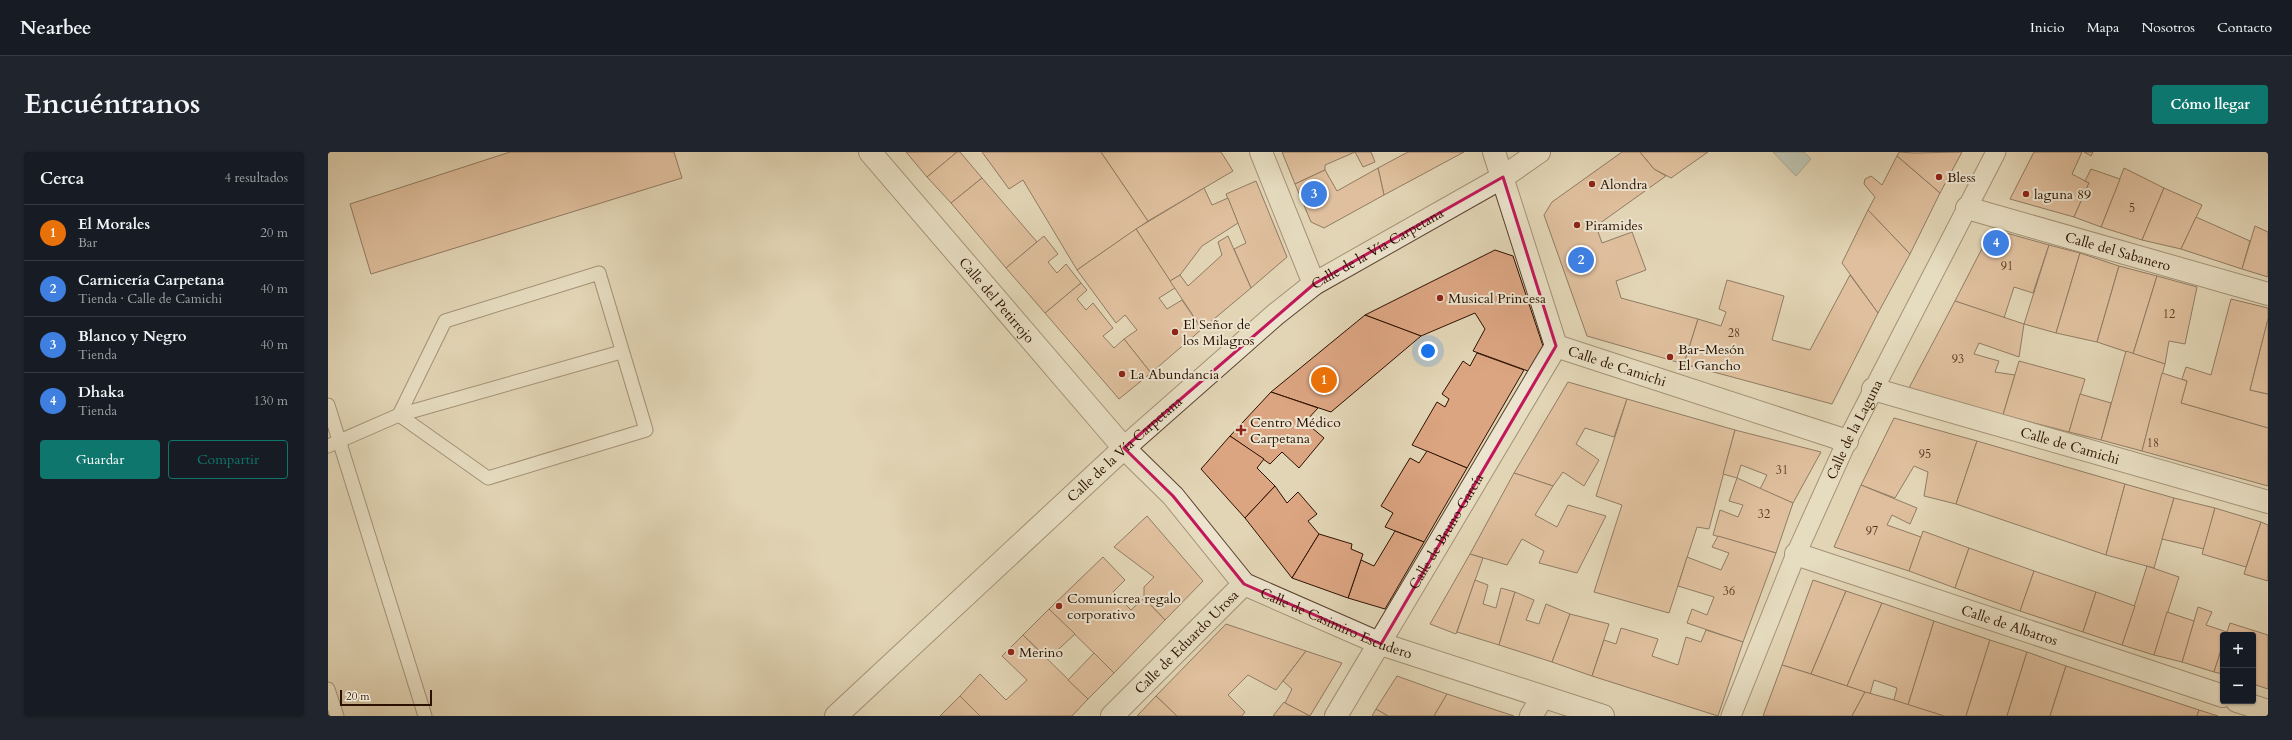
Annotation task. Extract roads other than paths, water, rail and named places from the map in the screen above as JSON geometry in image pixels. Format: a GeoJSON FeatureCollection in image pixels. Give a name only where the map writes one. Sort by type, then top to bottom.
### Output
{"type":"FeatureCollection","features":[{"type":"Feature","properties":{"kind":"street","name":"Calle del Petirrojo"},"geometry":{"type":"LineString","coordinates":[[870,152],[1124,448]]}},
{"type":"Feature","properties":{"kind":"street"},"geometry":{"type":"LineString","coordinates":[[1261,152],[1314,284]]}},
{"type":"Feature","properties":{"kind":"street","name":"Calle de Camichi"},"geometry":{"type":"LineString","coordinates":[[1494,152],[1556,346],[1847,441]]}},
{"type":"Feature","properties":{"kind":"street","name":"Calle de la Vía Carpetana"},"geometry":{"type":"LineString","coordinates":[[836,716],[1124,448],[1276,314],[1314,284],[1503,177],[1539,152]]}},
{"type":"Feature","properties":{"kind":"street","name":"Calle de la Laguna"},"geometry":{"type":"LineString","coordinates":[[1731,716],[1796,554],[1847,441],[1996,152]]}},
{"type":"Feature","properties":{"kind":"street","name":"Calle del Sabanero"},"geometry":{"type":"LineString","coordinates":[[1967,208],[2268,294]]}},
{"type":"Feature","properties":{"kind":"street","name":"Calle de Bruno García"},"geometry":{"type":"LineString","coordinates":[[1336,716],[1381,644],[1556,346]]}},
{"type":"Feature","properties":{"kind":"street","name":"Calle de Camichi"},"geometry":{"type":"LineString","coordinates":[[1873,389],[2268,502]]}},
{"type":"Feature","properties":{"kind":"street","name":"Calle de Casimiro Escudero"},"geometry":{"type":"LineString","coordinates":[[1124,448],[1173,496],[1244,584],[1381,644],[1542,698],[1604,716]]}},
{"type":"Feature","properties":{"kind":"street","name":"Calle de Albatros"},"geometry":{"type":"LineString","coordinates":[[1796,554],[2220,695]]}},
{"type":"Feature","properties":{"kind":"street","name":"Calle de Eduardo Urosa"},"geometry":{"type":"LineString","coordinates":[[1112,716],[1244,584]]}},
{"type":"Feature","properties":{"kind":"street"},"geometry":{"type":"LineString","coordinates":[[1531,716],[1542,698]]}},
{"type":"Feature","properties":{"kind":"street"},"geometry":{"type":"LineString","coordinates":[[2246,704],[2268,711]]}},
{"type":"Feature","properties":{"kind":"lane"},"geometry":{"type":"LineString","coordinates":[[599,273],[621,352],[646,430],[488,478],[399,415],[445,320],[599,273]]}},
{"type":"Feature","properties":{"kind":"lane"},"geometry":{"type":"LineString","coordinates":[[334,444],[399,415],[621,352]]}},
{"type":"Feature","properties":{"kind":"lane"},"geometry":{"type":"LineString","coordinates":[[328,405],[334,444],[425,716]]}},
{"type":"Feature","properties":{"kind":"lane"},"geometry":{"type":"LineString","coordinates":[[328,689],[337,716]]}},
{"type":"Feature","properties":{"kind":"water"},"geometry":{"type":"Polygon","coordinates":[[[1773,152],[1804,152],[1811,159],[1796,176],[1773,152]]]}},
{"type":"Feature","properties":{"kind":"place","name":"Bless"},"geometry":{"type":"Point","coordinates":[1939,177]}},
{"type":"Feature","properties":{"kind":"place","name":"Alondra"},"geometry":{"type":"Point","coordinates":[1592,184]}},
{"type":"Feature","properties":{"kind":"place","name":"Blanco y Negro"},"geometry":{"type":"Point","coordinates":[1314,194]}},
{"type":"Feature","properties":{"kind":"place","name":"laguna 89"},"geometry":{"type":"Point","coordinates":[2026,194]}},
{"type":"Feature","properties":{"kind":"place","name":"Piramides"},"geometry":{"type":"Point","coordinates":[1577,225]}},
{"type":"Feature","properties":{"kind":"place","name":"Dhaka"},"geometry":{"type":"Point","coordinates":[1996,243]}},
{"type":"Feature","properties":{"kind":"place","name":"Carnicería Carpetana"},"geometry":{"type":"Point","coordinates":[1581,260]}},
{"type":"Feature","properties":{"kind":"place","name":"Musical Princesa"},"geometry":{"type":"Point","coordinates":[1440,298]}},
{"type":"Feature","properties":{"kind":"place","name":"El Señor de los Milagros"},"geometry":{"type":"Point","coordinates":[1175,332]}},
{"type":"Feature","properties":{"kind":"place","name":"Bar-Mesón El Gancho"},"geometry":{"type":"Point","coordinates":[1670,357]}},
{"type":"Feature","properties":{"kind":"place","name":"La Abundancia"},"geometry":{"type":"Point","coordinates":[1122,374]}},
{"type":"Feature","properties":{"kind":"place","name":"El Morales"},"geometry":{"type":"Point","coordinates":[1324,380]}},
{"type":"Feature","properties":{"kind":"place","name":"Centro Médico Carpetana"},"geometry":{"type":"Point","coordinates":[1241,430]}},
{"type":"Feature","properties":{"kind":"place","name":"Comunicrea regalo corporativo"},"geometry":{"type":"Point","coordinates":[1059,606]}},
{"type":"Feature","properties":{"kind":"place","name":"Merino"},"geometry":{"type":"Point","coordinates":[1011,652]}}]}
